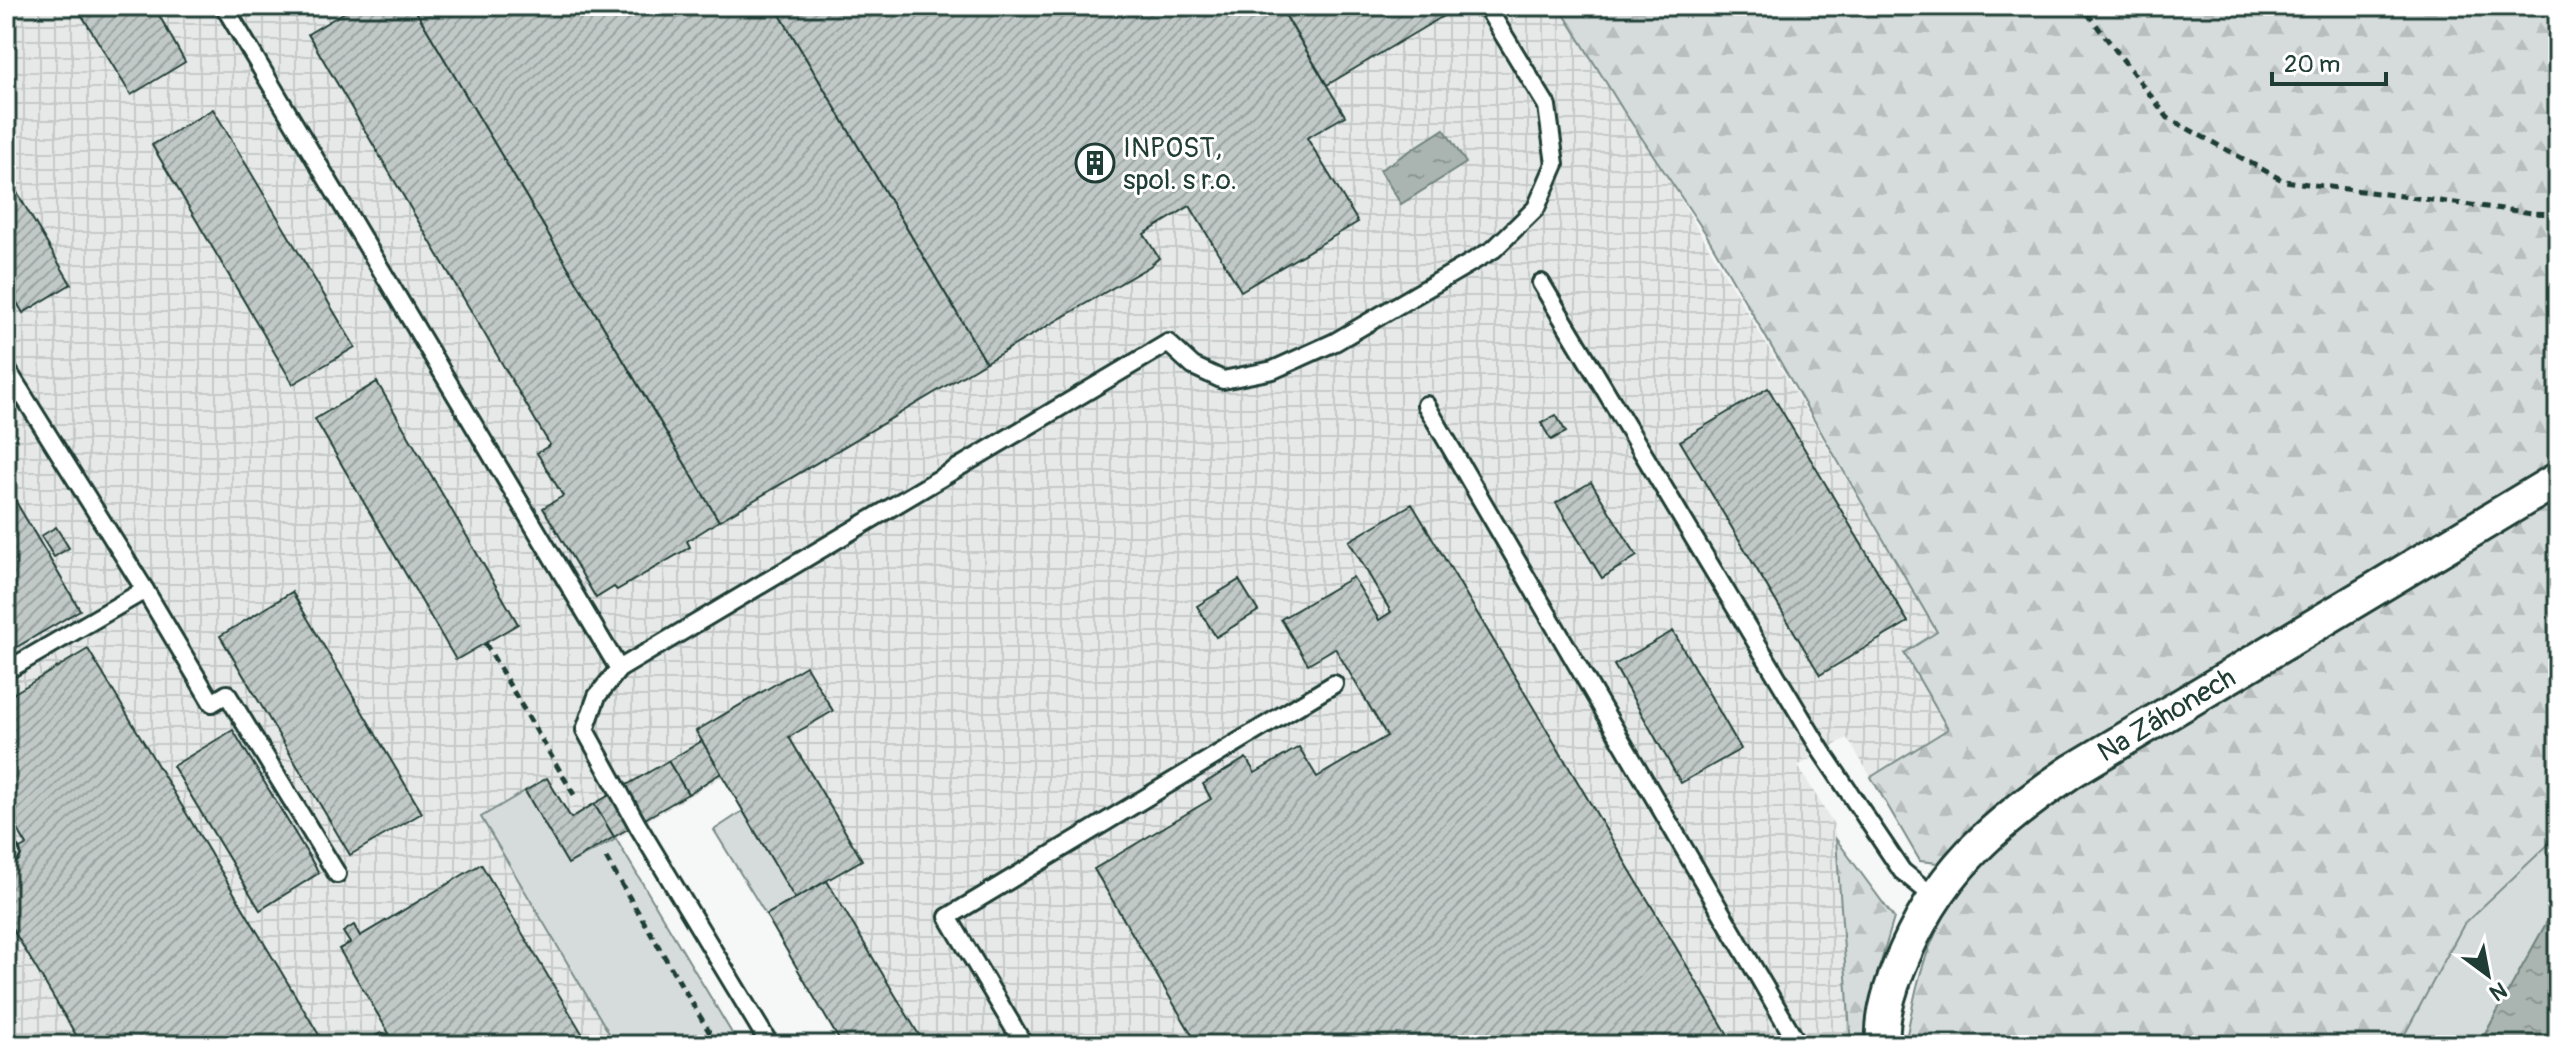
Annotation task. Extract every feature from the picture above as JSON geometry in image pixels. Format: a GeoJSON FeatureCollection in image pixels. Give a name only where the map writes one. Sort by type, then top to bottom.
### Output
{"type":"FeatureCollection","features":[{"type":"Feature","properties":{"kind":"street","name":"Na Záhonech"},"geometry":{"type":"LineString","coordinates":[[1883,1045],[1886,1006],[1919,921],[1957,867],[2018,808],[2063,777],[2558,479]]}},
{"type":"Feature","properties":{"kind":"lane"},"geometry":{"type":"LineString","coordinates":[[224,6],[619,669]]}},
{"type":"Feature","properties":{"kind":"lane"},"geometry":{"type":"LineString","coordinates":[[770,1045],[638,826],[585,730],[597,696],[619,669],[1168,343],[1193,366],[1223,380],[1273,370],[1335,342],[1494,249],[1536,208],[1555,164],[1547,106],[1486,6]]}},
{"type":"Feature","properties":{"kind":"lane"},"geometry":{"type":"LineString","coordinates":[[1541,283],[1822,752],[1902,871],[1934,897]]}},
{"type":"Feature","properties":{"kind":"lane"},"geometry":{"type":"LineString","coordinates":[[6,368],[212,703],[227,694],[337,874]]}},
{"type":"Feature","properties":{"kind":"lane"},"geometry":{"type":"LineString","coordinates":[[6,401],[21,392]]}},
{"type":"Feature","properties":{"kind":"lane"},"geometry":{"type":"LineString","coordinates":[[1426,405],[1796,1045]]}},
{"type":"Feature","properties":{"kind":"lane"},"geometry":{"type":"LineString","coordinates":[[6,671],[145,590]]}},
{"type":"Feature","properties":{"kind":"lane"},"geometry":{"type":"LineString","coordinates":[[1024,1045],[948,917],[1334,684]]}},
{"type":"Feature","properties":{"kind":"path"},"geometry":{"type":"LineString","coordinates":[[2076,6],[2087,13],[2168,118],[2284,181],[2558,214]]}},
{"type":"Feature","properties":{"kind":"path"},"geometry":{"type":"LineString","coordinates":[[485,643],[577,800]]}},
{"type":"Feature","properties":{"kind":"path"},"geometry":{"type":"LineString","coordinates":[[606,858],[717,1045]]}},
{"type":"Feature","properties":{"kind":"shaded area"},"geometry":{"type":"Polygon","coordinates":[[[6,6],[1562,6],[1625,106],[1937,632],[1904,653],[1949,729],[1871,777],[1847,738],[1798,766],[1834,825],[1854,1045],[842,1045],[767,916],[798,897],[723,776],[617,839],[622,849],[616,1045],[6,1045],[6,6]]]}},
{"type":"Feature","properties":{"kind":"green space"},"geometry":{"type":"Polygon","coordinates":[[[1559,6],[2558,6],[2558,828],[2551,842],[2464,924],[2399,1045],[1905,1045],[1928,950],[1974,867],[1920,861],[1871,777],[1948,729],[1904,653],[1937,632],[1706,234],[1623,110],[1559,6]]]}},
{"type":"Feature","properties":{"kind":"green space"},"geometry":{"type":"Polygon","coordinates":[[[2558,722],[2558,902],[2479,1045],[2363,1045],[2558,722]]]}},
{"type":"Feature","properties":{"kind":"green space"},"geometry":{"type":"Polygon","coordinates":[[[525,791],[568,864],[616,839],[739,1045],[616,1045],[481,817],[525,791]]]}},
{"type":"Feature","properties":{"kind":"green space"},"geometry":{"type":"Polygon","coordinates":[[[743,811],[795,898],[766,915],[714,830],[743,811]]]}},
{"type":"Feature","properties":{"kind":"green space"},"geometry":{"type":"Polygon","coordinates":[[[1836,839],[1894,918],[1870,999],[1871,1045],[1851,1045],[1836,839]]]}},
{"type":"Feature","properties":{"kind":"water"},"geometry":{"type":"Polygon","coordinates":[[[1444,129],[1466,163],[1401,204],[1380,170],[1444,129]]]}},
{"type":"Feature","properties":{"kind":"water"},"geometry":{"type":"Polygon","coordinates":[[[2558,902],[2558,1045],[2479,1045],[2558,902]]]}},
{"type":"Feature","properties":{"kind":"building"},"geometry":{"type":"Polygon","coordinates":[[[76,6],[154,6],[185,62],[131,95],[76,6]]]}},
{"type":"Feature","properties":{"kind":"building"},"geometry":{"type":"Polygon","coordinates":[[[355,6],[413,6],[719,521],[687,541],[690,547],[617,590],[614,587],[596,598],[543,508],[563,496],[537,453],[550,445],[308,34],[355,6]]]}},
{"type":"Feature","properties":{"kind":"building"},"geometry":{"type":"Polygon","coordinates":[[[413,6],[775,6],[986,362],[719,521],[413,6]]]}},
{"type":"Feature","properties":{"kind":"building","name":"INPOST, spol. s r.o."},"geometry":{"type":"Polygon","coordinates":[[[775,6],[1280,6],[1345,116],[1307,138],[1358,222],[1241,291],[1190,206],[1144,234],[1159,258],[1150,266],[986,362],[775,6]]]}},
{"type":"Feature","properties":{"kind":"building"},"geometry":{"type":"Polygon","coordinates":[[[1280,6],[1440,6],[1445,15],[1327,85],[1280,6]]]}},
{"type":"Feature","properties":{"kind":"building"},"geometry":{"type":"Polygon","coordinates":[[[213,109],[355,347],[293,384],[152,145],[213,109]]]}},
{"type":"Feature","properties":{"kind":"building"},"geometry":{"type":"Polygon","coordinates":[[[6,174],[71,284],[23,313],[6,284],[6,174]]]}},
{"type":"Feature","properties":{"kind":"building"},"geometry":{"type":"Polygon","coordinates":[[[377,382],[518,624],[456,660],[315,419],[377,382]]]}},
{"type":"Feature","properties":{"kind":"building"},"geometry":{"type":"Polygon","coordinates":[[[1768,388],[1908,622],[1820,675],[1680,441],[1768,388]]]}},
{"type":"Feature","properties":{"kind":"building"},"geometry":{"type":"Polygon","coordinates":[[[1556,415],[1566,432],[1551,440],[1541,423],[1556,415]]]}},
{"type":"Feature","properties":{"kind":"building"},"geometry":{"type":"Polygon","coordinates":[[[1591,482],[1637,556],[1602,578],[1556,503],[1591,482]]]}},
{"type":"Feature","properties":{"kind":"building"},"geometry":{"type":"Polygon","coordinates":[[[6,485],[80,610],[10,651],[6,643],[6,485]]]}},
{"type":"Feature","properties":{"kind":"building"},"geometry":{"type":"Polygon","coordinates":[[[1412,504],[1734,1045],[1198,1045],[1094,869],[1211,799],[1203,784],[1246,758],[1255,773],[1299,747],[1317,777],[1387,736],[1335,648],[1308,664],[1281,619],[1353,577],[1379,620],[1391,612],[1349,541],[1412,504]]]}},
{"type":"Feature","properties":{"kind":"building"},"geometry":{"type":"Polygon","coordinates":[[[56,527],[69,548],[54,557],[41,536],[56,527]]]}},
{"type":"Feature","properties":{"kind":"building"},"geometry":{"type":"Polygon","coordinates":[[[1239,580],[1258,611],[1216,637],[1197,606],[1239,580]]]}},
{"type":"Feature","properties":{"kind":"building"},"geometry":{"type":"Polygon","coordinates":[[[292,592],[422,813],[350,855],[220,636],[292,592]]]}},
{"type":"Feature","properties":{"kind":"building"},"geometry":{"type":"Polygon","coordinates":[[[1673,631],[1741,749],[1681,783],[1614,665],[1673,631]]]}},
{"type":"Feature","properties":{"kind":"building"},"geometry":{"type":"Polygon","coordinates":[[[88,649],[325,1045],[82,1045],[6,918],[6,857],[27,845],[6,810],[6,698],[88,649]]]}},
{"type":"Feature","properties":{"kind":"building"},"geometry":{"type":"Polygon","coordinates":[[[806,666],[833,711],[789,737],[862,860],[795,899],[696,731],[806,666]]]}},
{"type":"Feature","properties":{"kind":"building"},"geometry":{"type":"Polygon","coordinates":[[[233,730],[319,873],[260,910],[173,766],[233,730]]]}},
{"type":"Feature","properties":{"kind":"building"},"geometry":{"type":"Polygon","coordinates":[[[702,741],[721,773],[688,794],[668,761],[702,741]]]}},
{"type":"Feature","properties":{"kind":"building"},"geometry":{"type":"Polygon","coordinates":[[[668,761],[688,794],[614,837],[594,804],[668,761]]]}},
{"type":"Feature","properties":{"kind":"building"},"geometry":{"type":"Polygon","coordinates":[[[547,778],[571,818],[594,804],[614,837],[568,864],[525,791],[547,778]]]}},
{"type":"Feature","properties":{"kind":"building"},"geometry":{"type":"Polygon","coordinates":[[[481,864],[589,1045],[396,1045],[339,949],[350,943],[343,932],[354,925],[360,936],[481,864]]]}},
{"type":"Feature","properties":{"kind":"building"},"geometry":{"type":"Polygon","coordinates":[[[827,881],[925,1045],[842,1045],[766,915],[827,881]]]}},
{"type":"Feature","properties":{"kind":"place","name":"INPOST, spol. s r.o."},"geometry":{"type":"Point","coordinates":[1095,163]}}]}
